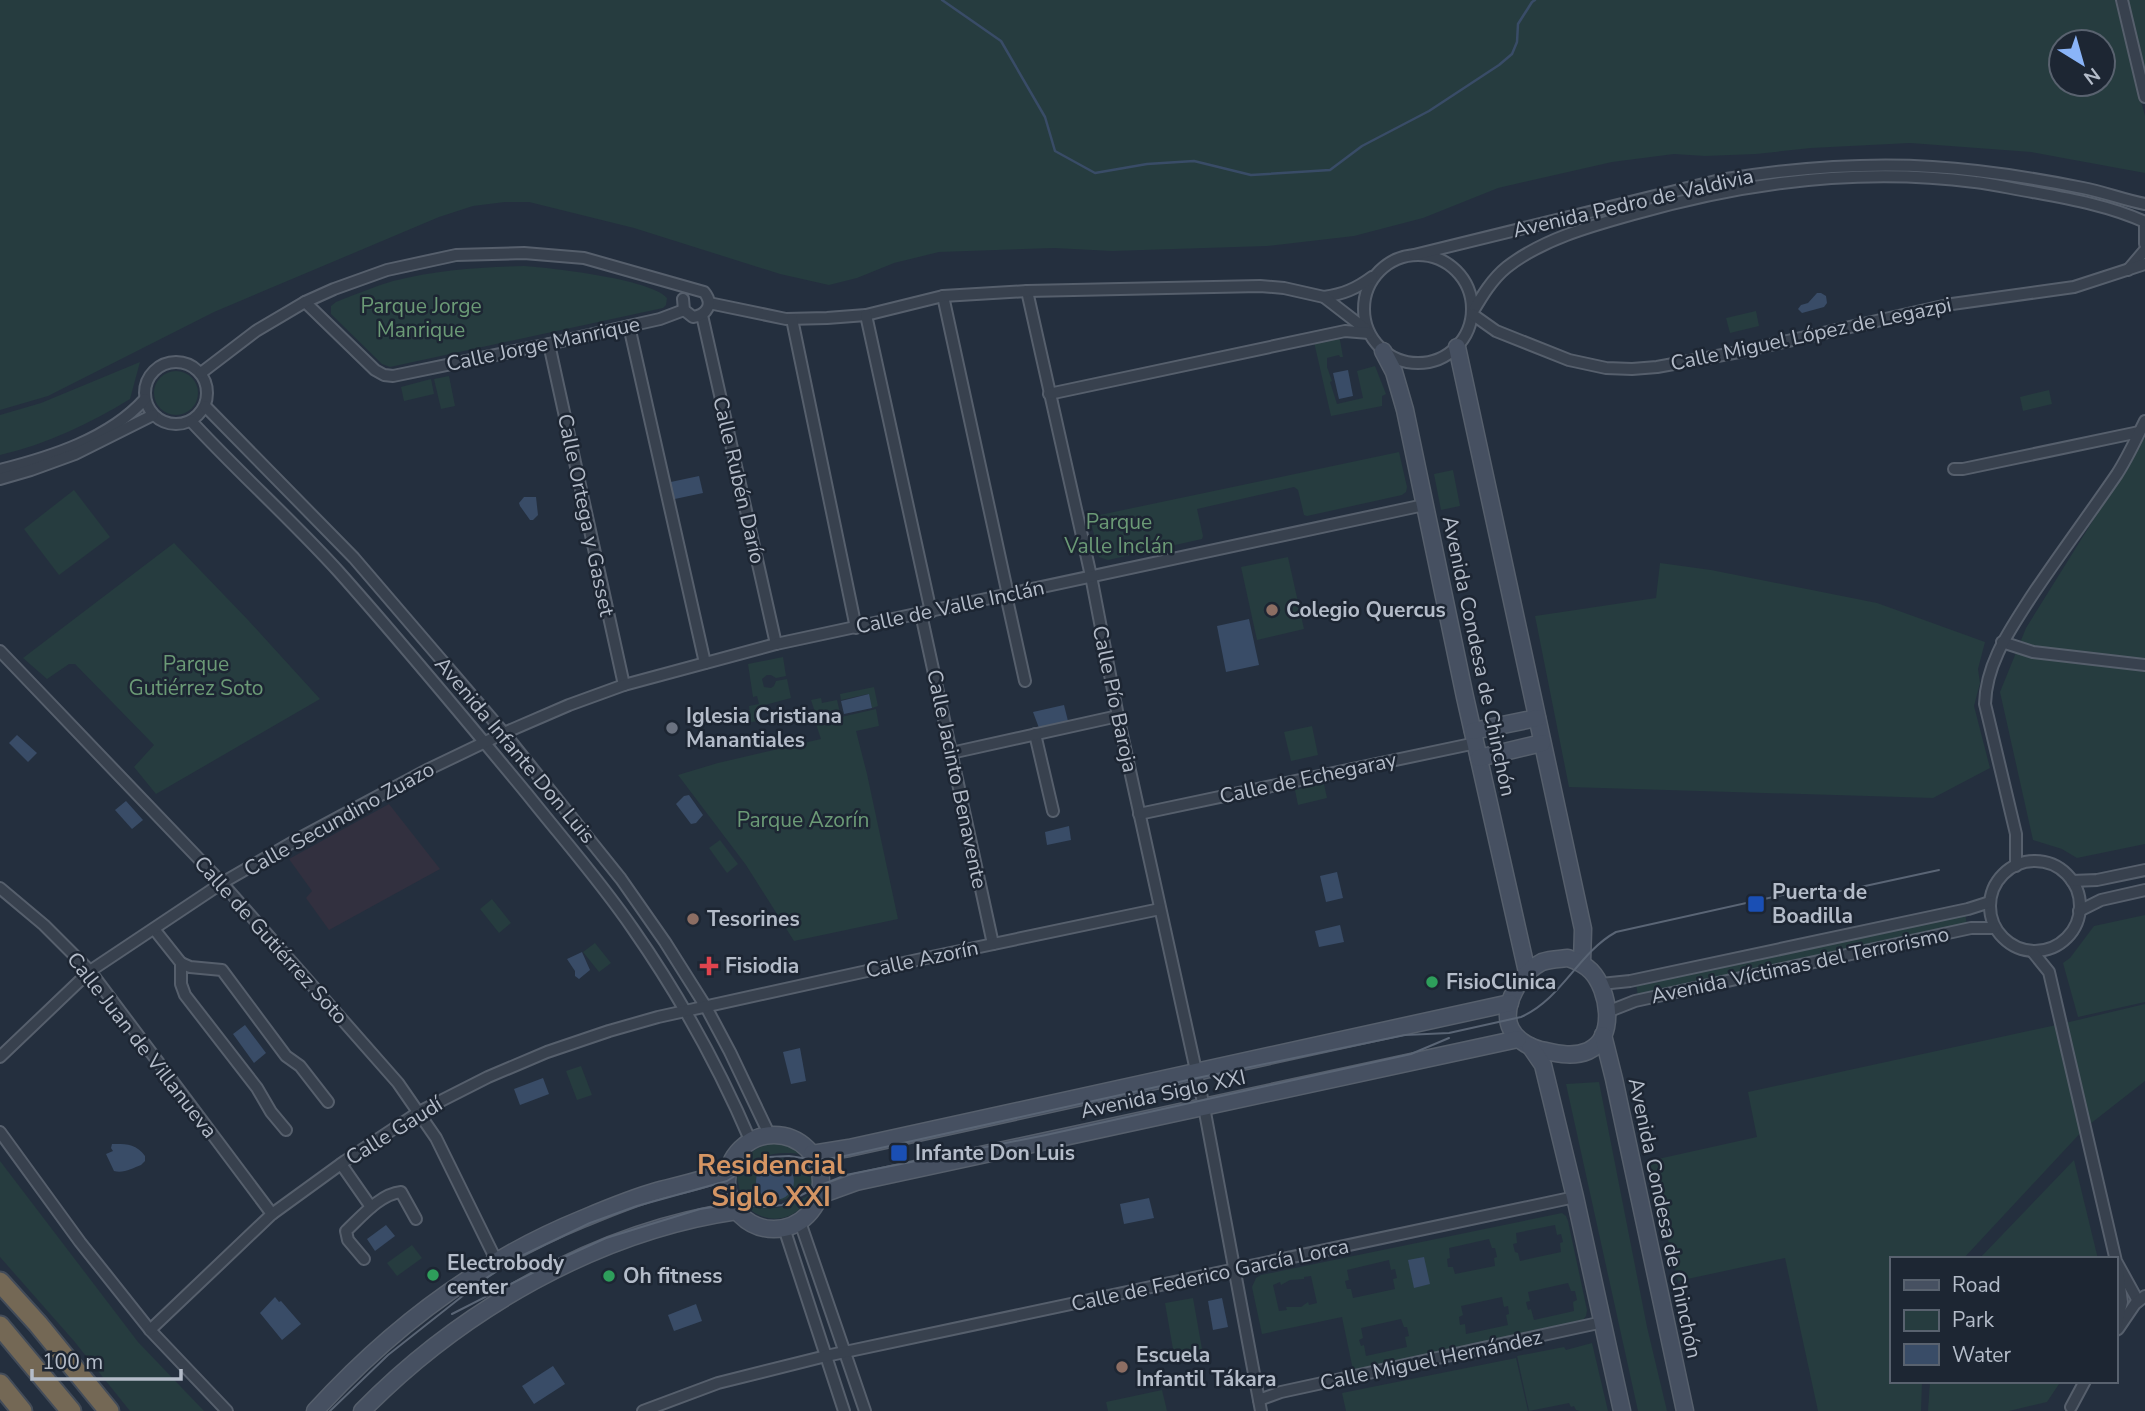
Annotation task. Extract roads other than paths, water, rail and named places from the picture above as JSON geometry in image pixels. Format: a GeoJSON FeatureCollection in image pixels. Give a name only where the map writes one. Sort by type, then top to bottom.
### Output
{"type":"FeatureCollection","features":[{"type":"Feature","properties":{"kind":"highway"},"geometry":{"type":"LineString","coordinates":[[0,1282],[109,1411]]}},
{"type":"Feature","properties":{"kind":"highway"},"geometry":{"type":"LineString","coordinates":[[0,1326],[71,1411]]}},
{"type":"Feature","properties":{"kind":"highway"},"geometry":{"type":"LineString","coordinates":[[0,1384],[22,1411]]}},
{"type":"Feature","properties":{"kind":"street"},"geometry":{"type":"LineString","coordinates":[[2122,0],[2145,97]]}},
{"type":"Feature","properties":{"kind":"street","name":"Avenida Pedro de Valdivia"},"geometry":{"type":"LineString","coordinates":[[1414,255],[1720,180],[1832,166],[1902,165],[1975,170],[2084,188],[2145,204]]}},
{"type":"Feature","properties":{"kind":"street","name":"Avenida Pedro de Valdivia"},"geometry":{"type":"LineString","coordinates":[[1472,313],[1491,282],[1504,269],[1550,242],[1604,222],[1674,202],[1773,183],[1835,177],[1903,177],[1974,182],[2122,211],[2145,223]]}},
{"type":"Feature","properties":{"kind":"street"},"geometry":{"type":"LineString","coordinates":[[2145,223],[2145,244]]}},
{"type":"Feature","properties":{"kind":"street"},"geometry":{"type":"LineString","coordinates":[[2128,270],[2145,250]]}},
{"type":"Feature","properties":{"kind":"street"},"geometry":{"type":"LineString","coordinates":[[201,373],[256,331],[305,302],[387,270],[456,255],[524,253],[584,258],[671,282],[695,291],[704,292],[708,296],[707,310],[702,315],[693,317],[671,282]]}},
{"type":"Feature","properties":{"kind":"street"},"geometry":{"type":"LineString","coordinates":[[709,303],[792,318],[866,315],[943,296],[1027,290],[1260,286],[1284,288],[1324,298],[1342,295],[1360,286],[1394,260],[1414,255],[1434,257],[1453,267],[1466,283],[1472,313],[1461,341],[1437,360],[1418,364],[1399,360],[1383,351],[1368,332],[1324,298]]}},
{"type":"Feature","properties":{"kind":"street","name":"Calle Miguel López de Legazpi"},"geometry":{"type":"LineString","coordinates":[[1461,341],[1483,329],[1496,331],[1569,360],[1619,369],[1657,367],[1739,352],[1952,304],[2074,286],[2145,264]]}},
{"type":"Feature","properties":{"kind":"street"},"geometry":{"type":"LineString","coordinates":[[1368,332],[1363,307],[1365,294],[1377,272]]}},
{"type":"Feature","properties":{"kind":"street","name":"Calle Pío Baroja"},"geometry":{"type":"LineString","coordinates":[[1027,290],[1204,1107],[1260,1405]]}},
{"type":"Feature","properties":{"kind":"street"},"geometry":{"type":"LineString","coordinates":[[683,305],[690,293],[695,291]]}},
{"type":"Feature","properties":{"kind":"street"},"geometry":{"type":"LineString","coordinates":[[943,296],[1009,595],[1008,604],[1025,681]]}},
{"type":"Feature","properties":{"kind":"street","name":"Calle Jorge Manrique"},"geometry":{"type":"LineString","coordinates":[[305,302],[375,370],[393,376],[629,326],[660,318],[683,305]]}},
{"type":"Feature","properties":{"kind":"street","name":"Calle Miguel López de Legazpi"},"geometry":{"type":"LineString","coordinates":[[1472,313],[1496,331]]}},
{"type":"Feature","properties":{"kind":"street","name":"Calle Rubén Darío"},"geometry":{"type":"LineString","coordinates":[[702,315],[776,645]]}},
{"type":"Feature","properties":{"kind":"street","name":"Calle Jacinto Benavente"},"geometry":{"type":"LineString","coordinates":[[866,315],[926,613],[951,753],[993,944]]}},
{"type":"Feature","properties":{"kind":"street"},"geometry":{"type":"LineString","coordinates":[[792,318],[856,628]]}},
{"type":"Feature","properties":{"kind":"street"},"geometry":{"type":"LineString","coordinates":[[629,326],[705,663]]}},
{"type":"Feature","properties":{"kind":"street"},"geometry":{"type":"LineString","coordinates":[[1049,394],[1345,331],[1368,332]]}},
{"type":"Feature","properties":{"kind":"street","name":"Avenida Condesa de Chinchón"},"geometry":{"type":"LineString","coordinates":[[1461,341],[1542,743],[1583,929],[1582,963]]}},
{"type":"Feature","properties":{"kind":"street","name":"Calle Ortega y Gasset"},"geometry":{"type":"LineString","coordinates":[[549,344],[624,685]]}},
{"type":"Feature","properties":{"kind":"street","name":"Avenida Condesa de Chinchón"},"geometry":{"type":"LineString","coordinates":[[1383,351],[1394,372],[1405,410],[1527,972]]}},
{"type":"Feature","properties":{"kind":"street"},"geometry":{"type":"LineString","coordinates":[[167,363],[186,363],[201,373],[207,389],[205,406],[199,415],[191,421],[175,425],[167,424],[153,415],[145,399],[147,381],[159,367],[167,363]]}},
{"type":"Feature","properties":{"kind":"street"},"geometry":{"type":"LineString","coordinates":[[0,470],[29,463],[72,447],[115,425],[145,399]]}},
{"type":"Feature","properties":{"kind":"street","name":"Avenida Infante Don Luis"},"geometry":{"type":"LineString","coordinates":[[205,406],[354,558],[503,733],[634,897],[706,1007],[770,1136]]}},
{"type":"Feature","properties":{"kind":"street"},"geometry":{"type":"LineString","coordinates":[[0,479],[75,454],[153,415]]}},
{"type":"Feature","properties":{"kind":"street","name":"Avenida Infante Don Luis"},"geometry":{"type":"LineString","coordinates":[[191,421],[338,570],[484,742],[625,917],[649,952],[711,1057],[751,1142]]}},
{"type":"Feature","properties":{"kind":"street"},"geometry":{"type":"LineString","coordinates":[[2032,862],[2016,834],[1985,704],[1990,669],[2002,642],[2064,547],[2119,471],[2145,421]]}},
{"type":"Feature","properties":{"kind":"street"},"geometry":{"type":"LineString","coordinates":[[1954,469],[2139,432]]}},
{"type":"Feature","properties":{"kind":"street","name":"Calle de Valle Inclán"},"geometry":{"type":"LineString","coordinates":[[484,742],[624,685],[776,645],[1424,505]]}},
{"type":"Feature","properties":{"kind":"street"},"geometry":{"type":"LineString","coordinates":[[2002,642],[2033,652],[2145,665]]}},
{"type":"Feature","properties":{"kind":"street","name":"Calle de Gutiérrez Soto"},"geometry":{"type":"LineString","coordinates":[[0,651],[222,883],[398,1083],[436,1138],[496,1262]]}},
{"type":"Feature","properties":{"kind":"street"},"geometry":{"type":"LineString","coordinates":[[951,753],[1118,716]]}},
{"type":"Feature","properties":{"kind":"street"},"geometry":{"type":"LineString","coordinates":[[1476,744],[1537,718]]}},
{"type":"Feature","properties":{"kind":"street"},"geometry":{"type":"LineString","coordinates":[[1035,734],[1053,811]]}},
{"type":"Feature","properties":{"kind":"street","name":"Calle Secundino Zuazo"},"geometry":{"type":"LineString","coordinates":[[0,1057],[90,971],[222,883],[358,806],[484,742]]}},
{"type":"Feature","properties":{"kind":"street"},"geometry":{"type":"LineString","coordinates":[[1476,744],[1542,743]]}},
{"type":"Feature","properties":{"kind":"street","name":"Calle de Echegaray"},"geometry":{"type":"LineString","coordinates":[[1139,814],[1476,744]]}},
{"type":"Feature","properties":{"kind":"street"},"geometry":{"type":"LineString","coordinates":[[2016,834],[2016,866]]}},
{"type":"Feature","properties":{"kind":"street"},"geometry":{"type":"LineString","coordinates":[[2032,862],[2050,864],[2072,881],[2077,890],[2079,911],[2072,931],[2056,946],[2032,951],[2015,947],[1995,928],[1990,902],[1998,880],[2016,866],[2032,862]]}},
{"type":"Feature","properties":{"kind":"street"},"geometry":{"type":"LineString","coordinates":[[2072,881],[2097,880],[2145,870]]}},
{"type":"Feature","properties":{"kind":"street","name":"Calle Juan de Villanueva"},"geometry":{"type":"LineString","coordinates":[[0,888],[44,925],[90,971],[272,1214]]}},
{"type":"Feature","properties":{"kind":"street"},"geometry":{"type":"LineString","coordinates":[[2079,911],[2101,900],[2145,890]]}},
{"type":"Feature","properties":{"kind":"street","name":"Avenida Víctimas del Terrorismo"},"geometry":{"type":"LineString","coordinates":[[1601,984],[1630,981],[1968,909],[1990,902]]}},
{"type":"Feature","properties":{"kind":"street","name":"Calle Azorín"},"geometry":{"type":"LineString","coordinates":[[685,1012],[1160,909]]}},
{"type":"Feature","properties":{"kind":"street","name":"Avenida Víctimas del Terrorismo"},"geometry":{"type":"LineString","coordinates":[[1607,1012],[1635,1001],[1790,967],[1971,928],[1995,928]]}},
{"type":"Feature","properties":{"kind":"street"},"geometry":{"type":"LineString","coordinates":[[154,929],[181,963],[190,967],[222,970],[286,1056],[300,1066],[328,1102]]}},
{"type":"Feature","properties":{"kind":"street"},"geometry":{"type":"LineString","coordinates":[[2049,972],[2056,946]]}},
{"type":"Feature","properties":{"kind":"street"},"geometry":{"type":"LineString","coordinates":[[2032,951],[2049,972],[2115,1257]]}},
{"type":"Feature","properties":{"kind":"street"},"geometry":{"type":"LineString","coordinates":[[1524,1042],[1555,1053],[1578,1054],[1593,1047],[1603,1035],[1606,1000],[1601,984],[1582,963],[1568,958],[1554,959],[1542,962],[1527,972],[1510,1003],[1508,1020],[1513,1032],[1544,1065],[1622,1411]]}},
{"type":"Feature","properties":{"kind":"street"},"geometry":{"type":"LineString","coordinates":[[181,963],[181,984],[185,995],[286,1129]]}},
{"type":"Feature","properties":{"kind":"street","name":"Avenida Siglo XXI"},"geometry":{"type":"LineString","coordinates":[[812,1154],[1510,1003]]}},
{"type":"Feature","properties":{"kind":"street","name":"Calle Gaudí"},"geometry":{"type":"LineString","coordinates":[[150,1330],[272,1214],[419,1112],[488,1077],[547,1052],[609,1031],[685,1012]]}},
{"type":"Feature","properties":{"kind":"street","name":"Avenida Condesa de Chinchón"},"geometry":{"type":"LineString","coordinates":[[1603,1035],[1685,1411]]}},
{"type":"Feature","properties":{"kind":"street","name":"Avenida Siglo XXI"},"geometry":{"type":"LineString","coordinates":[[820,1195],[856,1182],[1524,1042]]}},
{"type":"Feature","properties":{"kind":"street"},"geometry":{"type":"LineString","coordinates":[[0,1132],[80,1242],[150,1330],[227,1411]]}},
{"type":"Feature","properties":{"kind":"street"},"geometry":{"type":"LineString","coordinates":[[770,1136],[794,1139],[812,1154],[820,1172],[820,1195],[809,1214],[800,1222],[784,1228],[770,1229],[746,1220],[737,1211],[728,1193],[729,1170],[733,1159],[751,1142],[770,1136]]}},
{"type":"Feature","properties":{"kind":"street"},"geometry":{"type":"LineString","coordinates":[[341,1164],[371,1207]]}},
{"type":"Feature","properties":{"kind":"street"},"geometry":{"type":"LineString","coordinates":[[315,1411],[357,1367],[395,1334],[434,1303],[496,1262],[545,1235],[582,1219],[654,1192],[713,1177],[729,1170]]}},
{"type":"Feature","properties":{"kind":"street"},"geometry":{"type":"LineString","coordinates":[[364,1259],[348,1240],[346,1231],[371,1207],[396,1192],[401,1192],[416,1219]]}},
{"type":"Feature","properties":{"kind":"street","name":"Calle de Federico García Lorca"},"geometry":{"type":"LineString","coordinates":[[643,1411],[718,1382],[826,1356],[1575,1197]]}},
{"type":"Feature","properties":{"kind":"street"},"geometry":{"type":"LineString","coordinates":[[362,1411],[445,1337],[494,1304],[535,1281],[627,1239],[702,1216],[737,1211]]}},
{"type":"Feature","properties":{"kind":"street"},"geometry":{"type":"LineString","coordinates":[[800,1222],[865,1411]]}},
{"type":"Feature","properties":{"kind":"street"},"geometry":{"type":"LineString","coordinates":[[784,1228],[844,1411]]}},
{"type":"Feature","properties":{"kind":"street"},"geometry":{"type":"LineString","coordinates":[[2117,1264],[2123,1283],[2117,1324]]}},
{"type":"Feature","properties":{"kind":"street"},"geometry":{"type":"LineString","coordinates":[[2123,1283],[2145,1289]]}},
{"type":"Feature","properties":{"kind":"street"},"geometry":{"type":"LineString","coordinates":[[2117,1329],[2139,1300],[2123,1283]]}},
{"type":"Feature","properties":{"kind":"street","name":"Calle Miguel Hernández"},"geometry":{"type":"LineString","coordinates":[[1260,1405],[1281,1392],[1603,1322]]}},
{"type":"Feature","properties":{"kind":"street"},"geometry":{"type":"LineString","coordinates":[[2059,1411],[2066,1406],[2074,1409],[2084,1383]]}},
{"type":"Feature","properties":{"kind":"water"},"geometry":{"type":"Polygon","coordinates":[[[1817,293],[1826,296],[1827,303],[1824,307],[1802,313],[1798,309],[1801,305],[1808,303],[1817,293]]]}},
{"type":"Feature","properties":{"kind":"water"},"geometry":{"type":"Polygon","coordinates":[[[1348,370],[1353,396],[1339,399],[1333,373],[1348,370]]]}},
{"type":"Feature","properties":{"kind":"water"},"geometry":{"type":"Polygon","coordinates":[[[699,476],[703,493],[670,500],[666,483],[699,476]]]}},
{"type":"Feature","properties":{"kind":"water"},"geometry":{"type":"Polygon","coordinates":[[[524,497],[536,497],[538,515],[533,520],[530,520],[520,506],[519,503],[524,497]]]}},
{"type":"Feature","properties":{"kind":"water"},"geometry":{"type":"Polygon","coordinates":[[[1249,619],[1259,665],[1226,672],[1217,626],[1249,619]]]}},
{"type":"Feature","properties":{"kind":"water"},"geometry":{"type":"Polygon","coordinates":[[[869,694],[872,708],[844,714],[841,701],[869,694]]]}},
{"type":"Feature","properties":{"kind":"water"},"geometry":{"type":"Polygon","coordinates":[[[1064,705],[1068,721],[1039,728],[1033,712],[1064,705]]]}},
{"type":"Feature","properties":{"kind":"water"},"geometry":{"type":"Polygon","coordinates":[[[17,735],[37,753],[28,762],[9,743],[17,735]]]}},
{"type":"Feature","properties":{"kind":"water"},"geometry":{"type":"Polygon","coordinates":[[[689,795],[703,815],[696,823],[691,824],[676,804],[689,795]]]}},
{"type":"Feature","properties":{"kind":"water"},"geometry":{"type":"Polygon","coordinates":[[[126,801],[143,820],[132,829],[115,810],[126,801]]]}},
{"type":"Feature","properties":{"kind":"water"},"geometry":{"type":"Polygon","coordinates":[[[1069,826],[1071,840],[1047,845],[1045,832],[1069,826]]]}},
{"type":"Feature","properties":{"kind":"water"},"geometry":{"type":"Polygon","coordinates":[[[1337,872],[1343,898],[1326,902],[1320,876],[1337,872]]]}},
{"type":"Feature","properties":{"kind":"water"},"geometry":{"type":"Polygon","coordinates":[[[1340,925],[1344,942],[1319,947],[1315,931],[1340,925]]]}},
{"type":"Feature","properties":{"kind":"water"},"geometry":{"type":"Polygon","coordinates":[[[582,952],[590,970],[579,979],[567,959],[582,952]]]}},
{"type":"Feature","properties":{"kind":"water"},"geometry":{"type":"Polygon","coordinates":[[[245,1025],[266,1053],[254,1063],[233,1034],[245,1025]]]}},
{"type":"Feature","properties":{"kind":"water"},"geometry":{"type":"Polygon","coordinates":[[[800,1048],[806,1081],[791,1084],[783,1052],[800,1048]]]}},
{"type":"Feature","properties":{"kind":"water"},"geometry":{"type":"Polygon","coordinates":[[[543,1078],[549,1094],[520,1105],[514,1089],[543,1078]]]}},
{"type":"Feature","properties":{"kind":"water"},"geometry":{"type":"Polygon","coordinates":[[[112,1144],[134,1146],[145,1156],[145,1161],[128,1170],[114,1171],[106,1154],[113,1151],[112,1144]]]}},
{"type":"Feature","properties":{"kind":"water"},"geometry":{"type":"Polygon","coordinates":[[[775,1162],[788,1168],[794,1181],[788,1194],[775,1200],[762,1194],[756,1181],[762,1168],[775,1162]]]}},
{"type":"Feature","properties":{"kind":"water"},"geometry":{"type":"Polygon","coordinates":[[[1149,1198],[1154,1218],[1124,1224],[1120,1204],[1149,1198]]]}},
{"type":"Feature","properties":{"kind":"water"},"geometry":{"type":"Polygon","coordinates":[[[386,1225],[395,1236],[375,1251],[367,1239],[386,1225]]]}},
{"type":"Feature","properties":{"kind":"water"},"geometry":{"type":"Polygon","coordinates":[[[1424,1257],[1430,1284],[1414,1288],[1408,1260],[1424,1257]]]}},
{"type":"Feature","properties":{"kind":"water"},"geometry":{"type":"Polygon","coordinates":[[[275,1297],[301,1324],[282,1340],[260,1313],[275,1297]]]}},
{"type":"Feature","properties":{"kind":"water"},"geometry":{"type":"Polygon","coordinates":[[[1222,1298],[1228,1327],[1213,1330],[1208,1301],[1222,1298]]]}},
{"type":"Feature","properties":{"kind":"water"},"geometry":{"type":"Polygon","coordinates":[[[696,1304],[702,1321],[674,1331],[668,1315],[696,1304]]]}},
{"type":"Feature","properties":{"kind":"water"},"geometry":{"type":"Polygon","coordinates":[[[553,1366],[565,1384],[534,1404],[522,1386],[553,1366]]]}},
{"type":"Feature","properties":{"kind":"waterway"},"geometry":{"type":"LineString","coordinates":[[942,0],[1001,41],[1045,117],[1055,151],[1095,173],[1147,164],[1194,161],[1251,175],[1330,170],[1362,146],[1429,111],[1512,54],[1517,42],[1518,24],[1535,0]]}},
{"type":"Feature","properties":{"kind":"tram line"},"geometry":{"type":"LineString","coordinates":[[330,1411],[388,1355],[479,1283],[515,1259],[590,1223],[637,1206],[727,1181],[760,1160],[789,1156],[816,1160],[840,1157],[1405,1035],[1449,1033],[1521,1017],[1548,999],[1591,952],[1616,932],[1800,891],[1842,891],[1939,870]]}},
{"type":"Feature","properties":{"kind":"tram line"},"geometry":{"type":"LineString","coordinates":[[452,1314],[606,1238],[700,1209],[732,1204],[766,1207],[782,1205],[846,1175],[1046,1135],[1411,1054],[1449,1038]]}},
{"type":"Feature","properties":{"kind":"place","name":"Colegio Quercus"},"geometry":{"type":"Point","coordinates":[1272,610]}},
{"type":"Feature","properties":{"kind":"place","name":"Iglesia Cristiana Manantiales"},"geometry":{"type":"Point","coordinates":[672,728]}},
{"type":"Feature","properties":{"kind":"place","name":"Puerta de Boadilla"},"geometry":{"type":"Point","coordinates":[1756,904]}},
{"type":"Feature","properties":{"kind":"place","name":"Tesorines"},"geometry":{"type":"Point","coordinates":[693,919]}},
{"type":"Feature","properties":{"kind":"place","name":"Fisiodia"},"geometry":{"type":"Point","coordinates":[709,966]}},
{"type":"Feature","properties":{"kind":"place","name":"FisioClinica"},"geometry":{"type":"Point","coordinates":[1432,982]}},
{"type":"Feature","properties":{"kind":"place","name":"Infante Don Luis"},"geometry":{"type":"Point","coordinates":[899,1153]}},
{"type":"Feature","properties":{"kind":"place","name":"Electrobody center"},"geometry":{"type":"Point","coordinates":[433,1275]}},
{"type":"Feature","properties":{"kind":"place","name":"Oh fitness"},"geometry":{"type":"Point","coordinates":[609,1276]}},
{"type":"Feature","properties":{"kind":"place","name":"Escuela Infantil Tákara"},"geometry":{"type":"Point","coordinates":[1122,1367]}},
{"type":"Feature","properties":{"kind":"district","name":"Residencial Siglo XXI"},"geometry":{"type":"Point","coordinates":[771,1180]}},
{"type":"Feature","properties":{"kind":"park label","name":"Parque Jorge Manrique"},"geometry":{"type":"Point","coordinates":[421,318]}},
{"type":"Feature","properties":{"kind":"park label","name":"Parque Valle Inclán"},"geometry":{"type":"Point","coordinates":[1119,534]}},
{"type":"Feature","properties":{"kind":"park label","name":"Parque Gutiérrez Soto"},"geometry":{"type":"Point","coordinates":[196,676]}},
{"type":"Feature","properties":{"kind":"park label","name":"Parque Azorín"},"geometry":{"type":"Point","coordinates":[803,820]}}]}
